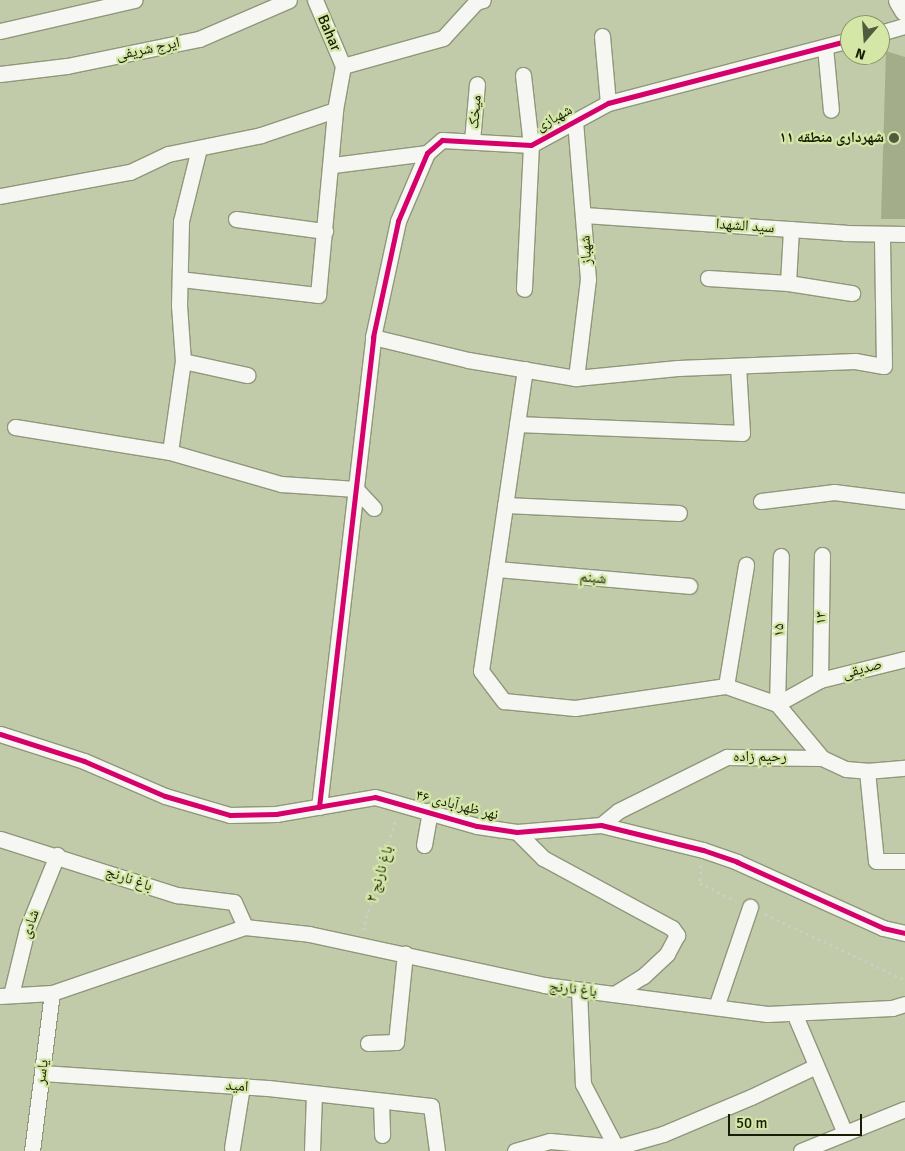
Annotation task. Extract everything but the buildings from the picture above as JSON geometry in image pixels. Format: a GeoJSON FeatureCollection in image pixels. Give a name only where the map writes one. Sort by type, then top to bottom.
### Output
{"type":"FeatureCollection","features":[{"type":"Feature","properties":{"kind":"main road"},"geometry":{"type":"LineString","coordinates":[[899,0],[905,10]]}},
{"type":"Feature","properties":{"kind":"street"},"geometry":{"type":"LineString","coordinates":[[0,31],[134,0]]}},
{"type":"Feature","properties":{"kind":"street","name":"ایرج شریفی"},"geometry":{"type":"LineString","coordinates":[[0,74],[67,66],[199,39],[289,0]]}},
{"type":"Feature","properties":{"kind":"street","name":"Bahar"},"geometry":{"type":"LineString","coordinates":[[315,0],[343,66]]}},
{"type":"Feature","properties":{"kind":"street"},"geometry":{"type":"LineString","coordinates":[[180,279],[318,295],[333,165],[335,110],[343,66],[442,38],[476,2],[483,0]]}},
{"type":"Feature","properties":{"kind":"street"},"geometry":{"type":"LineString","coordinates":[[890,30],[905,26]]}},
{"type":"Feature","properties":{"kind":"street"},"geometry":{"type":"LineString","coordinates":[[602,36],[608,103]]}},
{"type":"Feature","properties":{"kind":"street","name":"شهبازی"},"geometry":{"type":"LineString","coordinates":[[427,153],[442,140],[531,145],[608,103],[840,43]]}},
{"type":"Feature","properties":{"kind":"street"},"geometry":{"type":"LineString","coordinates":[[825,47],[831,110]]}},
{"type":"Feature","properties":{"kind":"street"},"geometry":{"type":"LineString","coordinates":[[523,75],[531,145],[524,289]]}},
{"type":"Feature","properties":{"kind":"street","name":"میخک"},"geometry":{"type":"LineString","coordinates":[[472,141],[477,84]]}},
{"type":"Feature","properties":{"kind":"street"},"geometry":{"type":"LineString","coordinates":[[0,196],[130,172],[168,154],[261,135],[335,110]]}},
{"type":"Feature","properties":{"kind":"street","name":"شهباز"},"geometry":{"type":"LineString","coordinates":[[574,121],[584,215],[588,279],[576,378]]}},
{"type":"Feature","properties":{"kind":"street"},"geometry":{"type":"LineString","coordinates":[[170,452],[183,361],[180,279],[181,221],[199,148]]}},
{"type":"Feature","properties":{"kind":"street"},"geometry":{"type":"LineString","coordinates":[[333,165],[427,153]]}},
{"type":"Feature","properties":{"kind":"street"},"geometry":{"type":"LineString","coordinates":[[319,807],[373,337],[398,222],[427,153]]}},
{"type":"Feature","properties":{"kind":"street","name":"سید الشهدا"},"geometry":{"type":"LineString","coordinates":[[584,215],[791,229],[905,234]]}},
{"type":"Feature","properties":{"kind":"street"},"geometry":{"type":"LineString","coordinates":[[236,219],[325,230]]}},
{"type":"Feature","properties":{"kind":"street"},"geometry":{"type":"LineString","coordinates":[[788,283],[791,229]]}},
{"type":"Feature","properties":{"kind":"street"},"geometry":{"type":"LineString","coordinates":[[373,337],[576,378],[738,366],[856,361],[884,366],[882,234]]}},
{"type":"Feature","properties":{"kind":"street"},"geometry":{"type":"LineString","coordinates":[[708,278],[788,283],[852,293]]}},
{"type":"Feature","properties":{"kind":"street"},"geometry":{"type":"LineString","coordinates":[[183,361],[246,375]]}},
{"type":"Feature","properties":{"kind":"street"},"geometry":{"type":"LineString","coordinates":[[517,424],[742,432],[738,366]]}},
{"type":"Feature","properties":{"kind":"street"},"geometry":{"type":"LineString","coordinates":[[525,369],[481,671],[504,700],[575,708],[726,686],[777,704],[822,758]]}},
{"type":"Feature","properties":{"kind":"street"},"geometry":{"type":"LineString","coordinates":[[15,427],[170,452],[280,484],[356,489],[374,508]]}},
{"type":"Feature","properties":{"kind":"street"},"geometry":{"type":"LineString","coordinates":[[760,501],[834,492],[905,501]]}},
{"type":"Feature","properties":{"kind":"street"},"geometry":{"type":"LineString","coordinates":[[505,505],[680,514]]}},
{"type":"Feature","properties":{"kind":"street","name":"۱۵"},"geometry":{"type":"LineString","coordinates":[[777,704],[781,556]]}},
{"type":"Feature","properties":{"kind":"street","name":"۱۳"},"geometry":{"type":"LineString","coordinates":[[820,680],[822,556]]}},
{"type":"Feature","properties":{"kind":"street"},"geometry":{"type":"LineString","coordinates":[[726,686],[746,565]]}},
{"type":"Feature","properties":{"kind":"street","name":"شبنم"},"geometry":{"type":"LineString","coordinates":[[496,569],[689,586]]}},
{"type":"Feature","properties":{"kind":"street","name":"صدیقی"},"geometry":{"type":"LineString","coordinates":[[777,704],[820,680],[905,659]]}},
{"type":"Feature","properties":{"kind":"street","name":"نهر ظهرآبادی ۴۶"},"geometry":{"type":"LineString","coordinates":[[0,734],[84,761],[165,796],[230,815],[276,814],[375,797],[430,810],[477,826],[517,832],[601,826],[703,850],[737,862],[883,928],[905,933]]}},
{"type":"Feature","properties":{"kind":"street","name":"رحیم زاده"},"geometry":{"type":"LineString","coordinates":[[601,826],[618,811],[726,757],[822,758],[846,769],[867,771],[905,768]]}},
{"type":"Feature","properties":{"kind":"street"},"geometry":{"type":"LineString","coordinates":[[867,771],[876,861],[905,861]]}},
{"type":"Feature","properties":{"kind":"street"},"geometry":{"type":"LineString","coordinates":[[424,845],[430,810]]}},
{"type":"Feature","properties":{"kind":"street"},"geometry":{"type":"LineString","coordinates":[[517,832],[543,858],[672,928],[677,935],[667,954],[643,976],[614,994]]}},
{"type":"Feature","properties":{"kind":"street","name":"باغ نارنج"},"geometry":{"type":"LineString","coordinates":[[0,839],[57,855],[177,895],[234,902],[245,927]]}},
{"type":"Feature","properties":{"kind":"street","name":"شادی"},"geometry":{"type":"LineString","coordinates":[[6,995],[27,929],[57,855]]}},
{"type":"Feature","properties":{"kind":"street"},"geometry":{"type":"LineString","coordinates":[[716,1007],[750,907]]}},
{"type":"Feature","properties":{"kind":"street","name":"باغ نارنج"},"geometry":{"type":"LineString","coordinates":[[6,995],[52,993],[245,927],[309,934],[405,953],[544,985],[766,1014],[892,1008],[905,1004]]}},
{"type":"Feature","properties":{"kind":"street"},"geometry":{"type":"LineString","coordinates":[[368,1043],[396,1042],[405,953]]}},
{"type":"Feature","properties":{"kind":"street"},"geometry":{"type":"LineString","coordinates":[[579,990],[583,1084],[617,1149]]}},
{"type":"Feature","properties":{"kind":"street","name":"یاسر"},"geometry":{"type":"LineString","coordinates":[[32,1151],[52,993]]}},
{"type":"Feature","properties":{"kind":"street"},"geometry":{"type":"LineString","coordinates":[[794,1014],[845,1133]]}},
{"type":"Feature","properties":{"kind":"street"},"geometry":{"type":"LineString","coordinates":[[515,1151],[550,1141],[617,1149],[662,1134],[751,1098],[816,1066]]}},
{"type":"Feature","properties":{"kind":"street","name":"امید"},"geometry":{"type":"LineString","coordinates":[[42,1074],[242,1086],[431,1106],[437,1151]]}},
{"type":"Feature","properties":{"kind":"street"},"geometry":{"type":"LineString","coordinates":[[232,1148],[242,1086]]}},
{"type":"Feature","properties":{"kind":"street"},"geometry":{"type":"LineString","coordinates":[[312,1151],[314,1095]]}},
{"type":"Feature","properties":{"kind":"street"},"geometry":{"type":"LineString","coordinates":[[381,1102],[382,1135]]}},
{"type":"Feature","properties":{"kind":"street"},"geometry":{"type":"LineString","coordinates":[[801,1151],[905,1109]]}},
{"type":"Feature","properties":{"kind":"path"},"geometry":{"type":"LineString","coordinates":[[703,850],[700,883],[905,980]]}},
{"type":"Feature","properties":{"kind":"cycle path"},"geometry":{"type":"LineString","coordinates":[[319,807],[373,337],[398,221],[427,153],[442,140],[531,145],[608,103],[840,43]]}},
{"type":"Feature","properties":{"kind":"cycle path"},"geometry":{"type":"LineString","coordinates":[[0,734],[84,761],[165,796],[230,815],[276,814],[375,797],[477,826],[517,832],[601,825],[703,850],[737,862],[883,928],[905,933]]}},
{"type":"Feature","properties":{"kind":"place","name":"شهرداری منطقه ۱۱"},"geometry":{"type":"Point","coordinates":[894,138]}}]}
